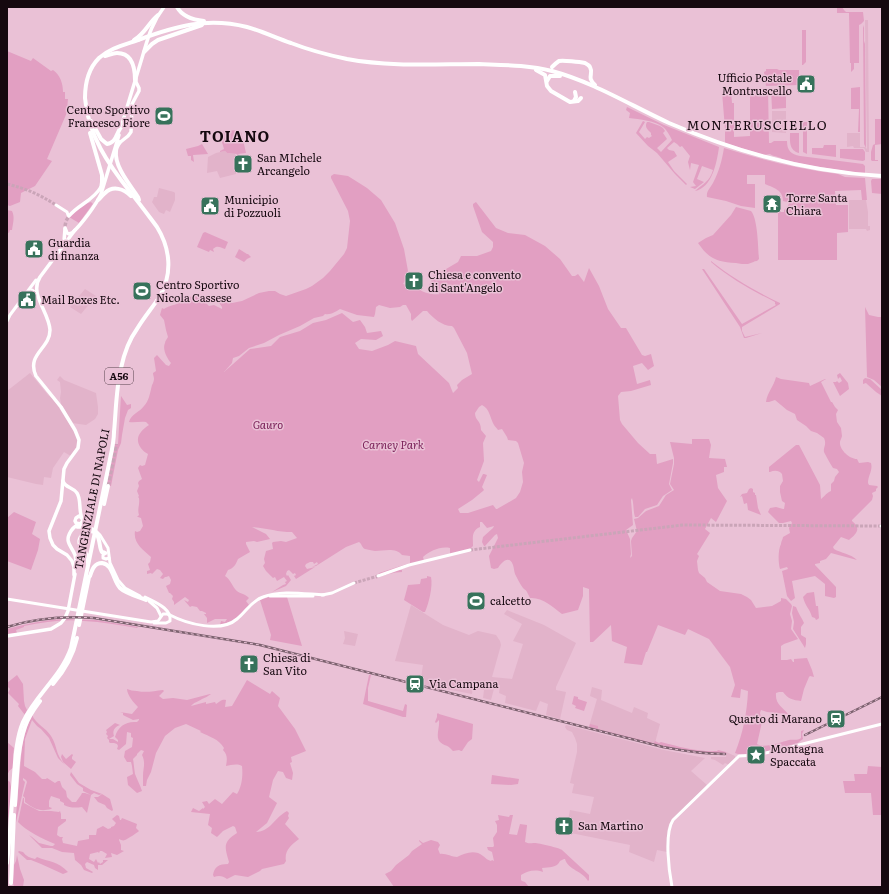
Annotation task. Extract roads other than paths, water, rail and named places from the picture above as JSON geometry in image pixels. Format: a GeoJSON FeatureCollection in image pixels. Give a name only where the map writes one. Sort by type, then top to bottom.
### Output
{"type":"FeatureCollection","features":[{"type":"Feature","properties":{"kind":"highway"},"geometry":{"type":"LineString","coordinates":[[177,7],[180,11],[198,21],[247,27],[316,52],[350,59],[392,63],[518,66],[548,70],[576,79],[600,89],[667,122],[733,147],[805,166],[864,176]]}},
{"type":"Feature","properties":{"kind":"highway"},"geometry":{"type":"LineString","coordinates":[[139,39],[158,14]]}},
{"type":"Feature","properties":{"kind":"highway"},"geometry":{"type":"LineString","coordinates":[[154,35],[183,26],[212,23]]}},
{"type":"Feature","properties":{"kind":"highway"},"geometry":{"type":"LineString","coordinates":[[139,39],[182,28],[202,25],[225,25],[264,34],[303,50],[362,63],[403,66],[508,67],[536,70],[560,76],[590,87],[664,123],[726,147],[794,166],[830,172],[882,177]]}},
{"type":"Feature","properties":{"kind":"highway"},"geometry":{"type":"LineString","coordinates":[[144,52],[158,40],[202,25]]}},
{"type":"Feature","properties":{"kind":"highway","name":"TANGENZIALE DI NAPOLI"},"geometry":{"type":"LineString","coordinates":[[90,122],[87,101],[90,74],[95,66],[105,56],[120,47],[139,39]]}},
{"type":"Feature","properties":{"kind":"highway","name":"TANGENZIALE DI NAPOLI"},"geometry":{"type":"LineString","coordinates":[[98,530],[113,443],[117,389],[121,368],[131,339],[165,285],[168,272],[168,258],[164,241],[157,227],[107,159],[90,122],[86,109],[85,95],[89,73],[95,63],[109,51],[139,39]]}},
{"type":"Feature","properties":{"kind":"highway"},"geometry":{"type":"LineString","coordinates":[[105,56],[118,53],[127,56],[132,61],[136,78]]}},
{"type":"Feature","properties":{"kind":"highway"},"geometry":{"type":"LineString","coordinates":[[548,63],[556,64],[562,61],[586,64],[590,68],[590,78],[592,82],[600,89]]}},
{"type":"Feature","properties":{"kind":"highway"},"geometry":{"type":"LineString","coordinates":[[555,70],[556,64]]}},
{"type":"Feature","properties":{"kind":"highway"},"geometry":{"type":"LineString","coordinates":[[536,70],[545,75],[548,88],[551,92],[567,101],[584,101]]}},
{"type":"Feature","properties":{"kind":"highway"},"geometry":{"type":"LineString","coordinates":[[576,79],[584,79],[590,75]]}},
{"type":"Feature","properties":{"kind":"highway"},"geometry":{"type":"LineString","coordinates":[[547,83],[550,76],[560,76]]}},
{"type":"Feature","properties":{"kind":"highway"},"geometry":{"type":"LineString","coordinates":[[575,92],[575,101]]}},
{"type":"Feature","properties":{"kind":"highway"},"geometry":{"type":"LineString","coordinates":[[90,122],[101,139],[107,144],[111,144],[113,142],[120,127],[121,128]]}},
{"type":"Feature","properties":{"kind":"highway"},"geometry":{"type":"LineString","coordinates":[[90,122],[89,127],[102,178],[101,189]]}},
{"type":"Feature","properties":{"kind":"highway"},"geometry":{"type":"LineString","coordinates":[[120,142],[116,152],[118,164],[120,170],[138,197],[140,204]]}},
{"type":"Feature","properties":{"kind":"highway"},"geometry":{"type":"LineString","coordinates":[[98,197],[107,191],[121,189],[127,192],[140,204]]}},
{"type":"Feature","properties":{"kind":"highway","name":"TANGENZIALE DI NAPOLI"},"geometry":{"type":"LineString","coordinates":[[116,444],[120,390],[124,363],[135,336],[164,292],[168,282],[171,263],[166,240],[157,224],[140,204]]}},
{"type":"Feature","properties":{"kind":"highway","name":"TANGENZIALE DI NAPOLI"},"geometry":{"type":"LineString","coordinates":[[11,883],[14,814],[23,733],[32,712],[66,667],[73,653],[88,568],[108,486]]}},
{"type":"Feature","properties":{"kind":"highway"},"geometry":{"type":"LineString","coordinates":[[88,568],[87,555],[80,544],[83,534],[90,532],[96,534],[100,540],[101,550],[107,555]]}},
{"type":"Feature","properties":{"kind":"highway","name":"TANGENZIALE DI NAPOLI"},"geometry":{"type":"LineString","coordinates":[[84,595],[90,576],[96,537]]}},
{"type":"Feature","properties":{"kind":"highway"},"geometry":{"type":"LineString","coordinates":[[90,576],[95,565],[99,563],[104,564],[110,569],[115,582],[120,588],[146,600]]}},
{"type":"Feature","properties":{"kind":"highway","name":"TANGENZIALE DI NAPOLI"},"geometry":{"type":"LineString","coordinates":[[7,863],[16,753],[22,724],[27,714],[58,674],[74,643]]}},
{"type":"Feature","properties":{"kind":"main road"},"geometry":{"type":"LineString","coordinates":[[7,324],[11,316],[29,292],[35,287],[39,279],[92,208],[98,197],[106,177],[152,26],[158,14],[164,7]]}},
{"type":"Feature","properties":{"kind":"main road"},"geometry":{"type":"LineString","coordinates":[[115,148],[131,132],[132,104],[138,94],[139,89],[136,78]]}},
{"type":"Feature","properties":{"kind":"main road"},"geometry":{"type":"LineString","coordinates":[[131,94],[134,90],[138,94]]}},
{"type":"Feature","properties":{"kind":"main road"},"geometry":{"type":"LineString","coordinates":[[121,128],[121,136],[126,137]]}},
{"type":"Feature","properties":{"kind":"main road"},"geometry":{"type":"LineString","coordinates":[[56,205],[68,214],[98,197],[106,177]]}},
{"type":"Feature","properties":{"kind":"main road"},"geometry":{"type":"LineString","coordinates":[[87,202],[93,203],[92,208]]}},
{"type":"Feature","properties":{"kind":"main road"},"geometry":{"type":"LineString","coordinates":[[7,321],[10,315],[35,287],[63,244],[65,227],[67,233],[69,234],[75,230]]}},
{"type":"Feature","properties":{"kind":"main road"},"geometry":{"type":"LineString","coordinates":[[35,287],[49,323],[50,333],[46,343],[35,358],[34,371],[63,410],[75,430],[79,441],[78,448],[65,466],[63,478],[66,487],[49,534],[53,545],[70,558],[73,563],[74,574]]}},
{"type":"Feature","properties":{"kind":"main road"},"geometry":{"type":"LineString","coordinates":[[35,287],[39,298]]}},
{"type":"Feature","properties":{"kind":"main road"},"geometry":{"type":"LineString","coordinates":[[66,487],[75,491],[78,495],[82,519],[84,524],[88,527]]}},
{"type":"Feature","properties":{"kind":"main road"},"geometry":{"type":"LineString","coordinates":[[82,519],[78,516],[75,518],[75,523],[88,527],[99,533],[108,548],[107,555],[121,584],[125,588],[159,608],[165,608]]}},
{"type":"Feature","properties":{"kind":"main road"},"geometry":{"type":"LineString","coordinates":[[7,636],[51,628],[64,620],[68,611],[76,565],[76,559],[68,543],[68,538],[72,529],[82,522],[82,519]]}},
{"type":"Feature","properties":{"kind":"main road"},"geometry":{"type":"LineString","coordinates":[[72,529],[78,526],[88,527]]}},
{"type":"Feature","properties":{"kind":"main road"},"geometry":{"type":"LineString","coordinates":[[64,553],[70,553],[70,546]]}},
{"type":"Feature","properties":{"kind":"main road"},"geometry":{"type":"LineString","coordinates":[[378,576],[409,565],[470,550]]}},
{"type":"Feature","properties":{"kind":"main road"},"geometry":{"type":"LineString","coordinates":[[266,596],[311,597],[332,593],[354,583]]}},
{"type":"Feature","properties":{"kind":"main road"},"geometry":{"type":"LineString","coordinates":[[149,622],[157,622],[164,614],[197,624],[222,626],[233,622],[255,601],[266,596],[278,593],[324,595]]}},
{"type":"Feature","properties":{"kind":"main road"},"geometry":{"type":"LineString","coordinates":[[140,596],[159,608],[161,612],[164,612],[165,608]]}},
{"type":"Feature","properties":{"kind":"main road"},"geometry":{"type":"LineString","coordinates":[[7,599],[154,623],[164,624],[169,623],[170,620],[177,619]]}},
{"type":"Feature","properties":{"kind":"main road"},"geometry":{"type":"LineString","coordinates":[[159,608],[164,624]]}},
{"type":"Feature","properties":{"kind":"main road"},"geometry":{"type":"LineString","coordinates":[[165,608],[171,618],[170,620]]}},
{"type":"Feature","properties":{"kind":"main road"},"geometry":{"type":"LineString","coordinates":[[672,887],[668,854],[668,837],[669,828],[673,820],[739,756],[779,750],[882,724]]}},
{"type":"Feature","properties":{"kind":"tunnel"},"geometry":{"type":"LineString","coordinates":[[7,184],[33,192],[56,205]]}},
{"type":"Feature","properties":{"kind":"tunnel"},"geometry":{"type":"LineString","coordinates":[[65,226],[69,216]]}},
{"type":"Feature","properties":{"kind":"tunnel"},"geometry":{"type":"LineString","coordinates":[[108,486],[116,444]]}},
{"type":"Feature","properties":{"kind":"tunnel"},"geometry":{"type":"LineString","coordinates":[[470,550],[683,525],[881,526]]}},
{"type":"Feature","properties":{"kind":"tunnel"},"geometry":{"type":"LineString","coordinates":[[354,583],[378,576]]}},
{"type":"Feature","properties":{"kind":"railway"},"geometry":{"type":"LineString","coordinates":[[7,627],[50,618],[94,618],[260,645],[663,747],[694,752],[725,754]]}},
{"type":"Feature","properties":{"kind":"railway"},"geometry":{"type":"LineString","coordinates":[[805,735],[882,697]]}},
{"type":"Feature","properties":{"kind":"place","name":"Ufficio Postale Montruscello"},"geometry":{"type":"Point","coordinates":[806,84]}},
{"type":"Feature","properties":{"kind":"place","name":"Centro Sportivo Francesco Fiore"},"geometry":{"type":"Point","coordinates":[164,116]}},
{"type":"Feature","properties":{"kind":"place","name":"San MIchele Arcangelo"},"geometry":{"type":"Point","coordinates":[243,164]}},
{"type":"Feature","properties":{"kind":"place","name":"Torre Santa Chiara"},"geometry":{"type":"Point","coordinates":[772,204]}},
{"type":"Feature","properties":{"kind":"place","name":"Municipio di Pozzuoli"},"geometry":{"type":"Point","coordinates":[210,206]}},
{"type":"Feature","properties":{"kind":"place","name":"Guardia di finanza"},"geometry":{"type":"Point","coordinates":[34,249]}},
{"type":"Feature","properties":{"kind":"place","name":"Chiesa e convento di Sant'Angelo"},"geometry":{"type":"Point","coordinates":[414,281]}},
{"type":"Feature","properties":{"kind":"place","name":"Centro Sportivo Nicola Cassese"},"geometry":{"type":"Point","coordinates":[142,291]}},
{"type":"Feature","properties":{"kind":"place","name":"Mail Boxes Etc."},"geometry":{"type":"Point","coordinates":[27,300]}},
{"type":"Feature","properties":{"kind":"place","name":"calcetto"},"geometry":{"type":"Point","coordinates":[476,601]}},
{"type":"Feature","properties":{"kind":"place","name":"Chiesa di San Vito"},"geometry":{"type":"Point","coordinates":[249,664]}},
{"type":"Feature","properties":{"kind":"place","name":"Via Campana"},"geometry":{"type":"Point","coordinates":[415,684]}},
{"type":"Feature","properties":{"kind":"place","name":"Quarto di Marano"},"geometry":{"type":"Point","coordinates":[836,719]}},
{"type":"Feature","properties":{"kind":"place","name":"Montagna Spaccata"},"geometry":{"type":"Point","coordinates":[756,755]}},
{"type":"Feature","properties":{"kind":"place","name":"San Martino"},"geometry":{"type":"Point","coordinates":[564,826]}},
{"type":"Feature","properties":{"kind":"district","name":"MONTERUSCIELLO"},"geometry":{"type":"Point","coordinates":[757,125]}},
{"type":"Feature","properties":{"kind":"district","name":"TOIANO"},"geometry":{"type":"Point","coordinates":[235,137]}},
{"type":"Feature","properties":{"kind":"park label","name":"Gauro"},"geometry":{"type":"Point","coordinates":[268,425]}},
{"type":"Feature","properties":{"kind":"park label","name":"Carney Park"},"geometry":{"type":"Point","coordinates":[393,445]}}]}
